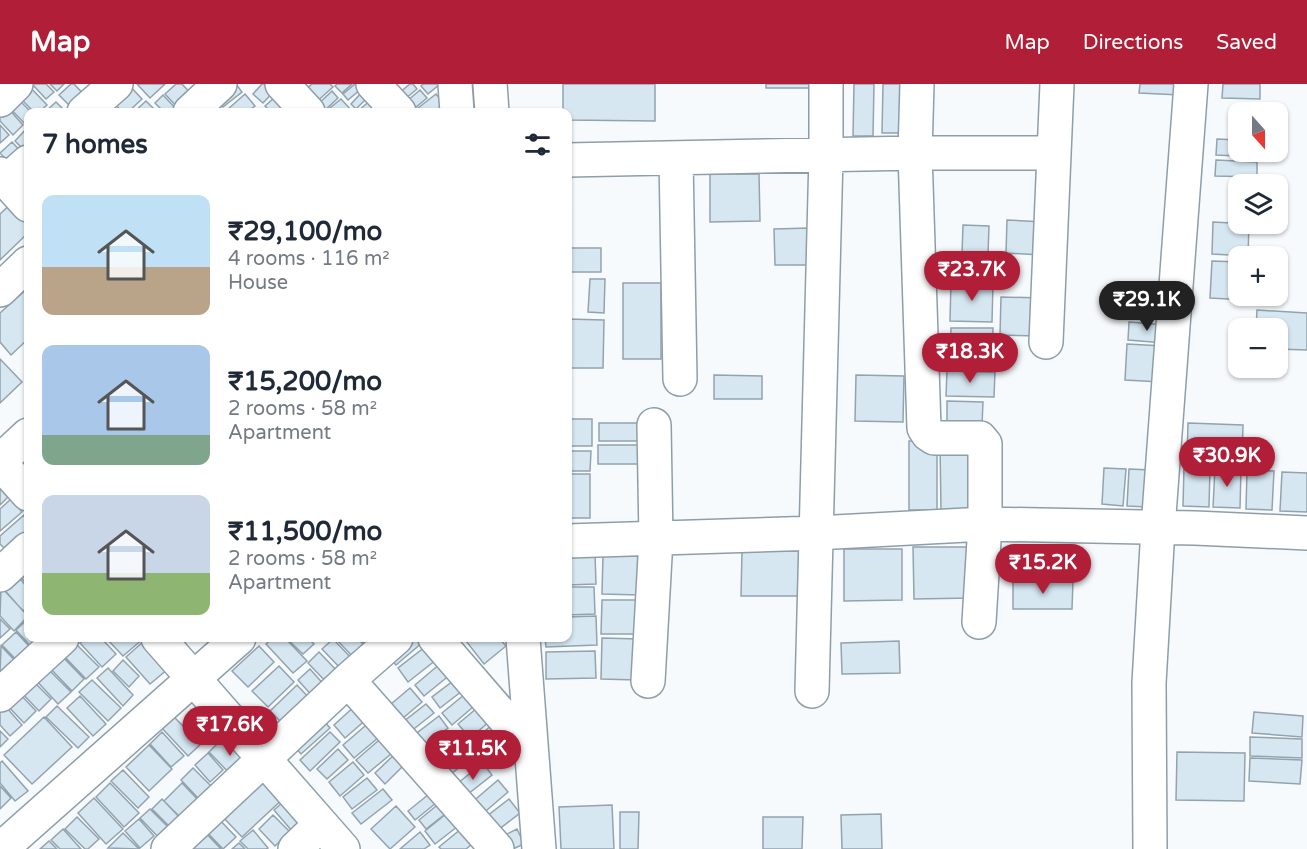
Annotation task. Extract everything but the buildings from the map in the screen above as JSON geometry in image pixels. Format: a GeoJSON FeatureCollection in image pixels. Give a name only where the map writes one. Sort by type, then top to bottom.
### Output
{"type":"FeatureCollection","features":[{"type":"Feature","properties":{"kind":"street"},"geometry":{"type":"LineString","coordinates":[[0,100],[16,84]]}},
{"type":"Feature","properties":{"kind":"street"},"geometry":{"type":"LineString","coordinates":[[282,84],[304,108]]}},
{"type":"Feature","properties":{"kind":"street"},"geometry":{"type":"LineString","coordinates":[[373,84],[395,108]]}},
{"type":"Feature","properties":{"kind":"street"},"geometry":{"type":"LineString","coordinates":[[455,84],[457,108]]}},
{"type":"Feature","properties":{"kind":"street"},"geometry":{"type":"LineString","coordinates":[[490,84],[492,108]]}},
{"type":"Feature","properties":{"kind":"street"},"geometry":{"type":"LineString","coordinates":[[812,691],[826,84]]}},
{"type":"Feature","properties":{"kind":"street"},"geometry":{"type":"LineString","coordinates":[[916,84],[915,153],[924,428],[934,438],[980,438],[985,444],[985,524],[979,622]]}},
{"type":"Feature","properties":{"kind":"street"},"geometry":{"type":"LineString","coordinates":[[1046,342],[1057,84]]}},
{"type":"Feature","properties":{"kind":"street"},"geometry":{"type":"LineString","coordinates":[[1150,849],[1149,683],[1158,528],[1191,84]]}},
{"type":"Feature","properties":{"kind":"street"},"geometry":{"type":"LineString","coordinates":[[572,160],[915,153],[1054,153]]}},
{"type":"Feature","properties":{"kind":"street"},"geometry":{"type":"LineString","coordinates":[[676,158],[680,379]]}},
{"type":"Feature","properties":{"kind":"street"},"geometry":{"type":"LineString","coordinates":[[12,173],[24,197]]}},
{"type":"Feature","properties":{"kind":"street"},"geometry":{"type":"LineString","coordinates":[[0,290],[24,267]]}},
{"type":"Feature","properties":{"kind":"street"},"geometry":{"type":"LineString","coordinates":[[648,681],[656,539],[654,424]]}},
{"type":"Feature","properties":{"kind":"street"},"geometry":{"type":"LineString","coordinates":[[24,439],[0,462],[24,489]]}},
{"type":"Feature","properties":{"kind":"street"},"geometry":{"type":"LineString","coordinates":[[572,541],[816,533],[985,524],[1307,533]]}},
{"type":"Feature","properties":{"kind":"street"},"geometry":{"type":"LineString","coordinates":[[0,575],[24,553]]}},
{"type":"Feature","properties":{"kind":"street"},"geometry":{"type":"LineString","coordinates":[[0,695],[58,642]]}},
{"type":"Feature","properties":{"kind":"street"},"geometry":{"type":"LineString","coordinates":[[162,642],[343,849]]}},
{"type":"Feature","properties":{"kind":"street"},"geometry":{"type":"LineString","coordinates":[[1,849],[234,642]]}},
{"type":"Feature","properties":{"kind":"street"},"geometry":{"type":"LineString","coordinates":[[168,849],[391,642]]}},
{"type":"Feature","properties":{"kind":"street"},"geometry":{"type":"LineString","coordinates":[[438,642],[517,733],[531,746]]}},
{"type":"Feature","properties":{"kind":"street"},"geometry":{"type":"LineString","coordinates":[[522,642],[539,849]]}},
{"type":"Feature","properties":{"kind":"street"},"geometry":{"type":"LineString","coordinates":[[348,680],[497,849]]}},
{"type":"Feature","properties":{"kind":"street"},"geometry":{"type":"LineString","coordinates":[[295,849],[321,824]]}}]}
